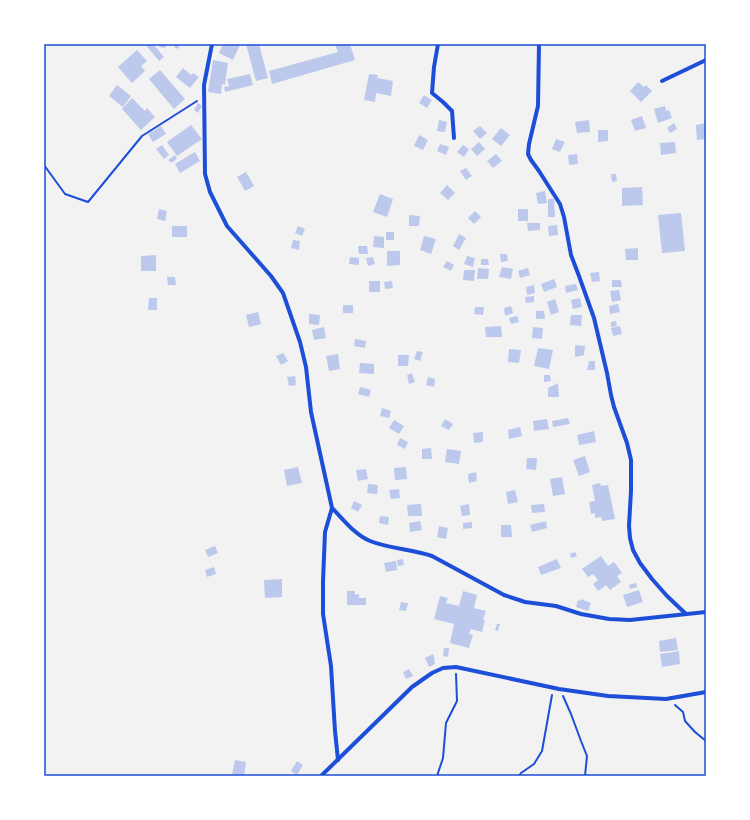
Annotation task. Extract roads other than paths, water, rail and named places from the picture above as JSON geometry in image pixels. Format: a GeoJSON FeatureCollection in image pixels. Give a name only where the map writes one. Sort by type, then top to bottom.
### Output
{"type":"FeatureCollection","features":[{"type":"Feature","properties":{"kind":"street"},"geometry":{"type":"LineString","coordinates":[[212,44],[204,84],[205,174],[210,192],[227,226],[271,276],[283,293],[300,342],[306,368],[310,412],[332,508],[326,532],[323,581],[323,614],[331,666],[338,760]]}},
{"type":"Feature","properties":{"kind":"street"},"geometry":{"type":"LineString","coordinates":[[438,44],[432,93],[452,111],[454,138]]}},
{"type":"Feature","properties":{"kind":"street"},"geometry":{"type":"LineString","coordinates":[[539,44],[538,106],[530,138],[528,154],[560,204],[571,255],[580,276],[594,318],[614,407],[627,443],[631,460],[629,526],[633,550],[640,563],[652,579],[686,614]]}},
{"type":"Feature","properties":{"kind":"street"},"geometry":{"type":"LineString","coordinates":[[662,81],[706,60]]}},
{"type":"Feature","properties":{"kind":"street"},"geometry":{"type":"LineString","coordinates":[[332,508],[353,530],[370,541],[432,556],[504,595],[525,602],[556,606],[581,614],[609,619],[630,620],[706,612]]}},
{"type":"Feature","properties":{"kind":"street"},"geometry":{"type":"LineString","coordinates":[[321,776],[412,687],[432,673],[443,668],[456,667],[559,689],[608,696],[666,700],[706,692]]}}]}
